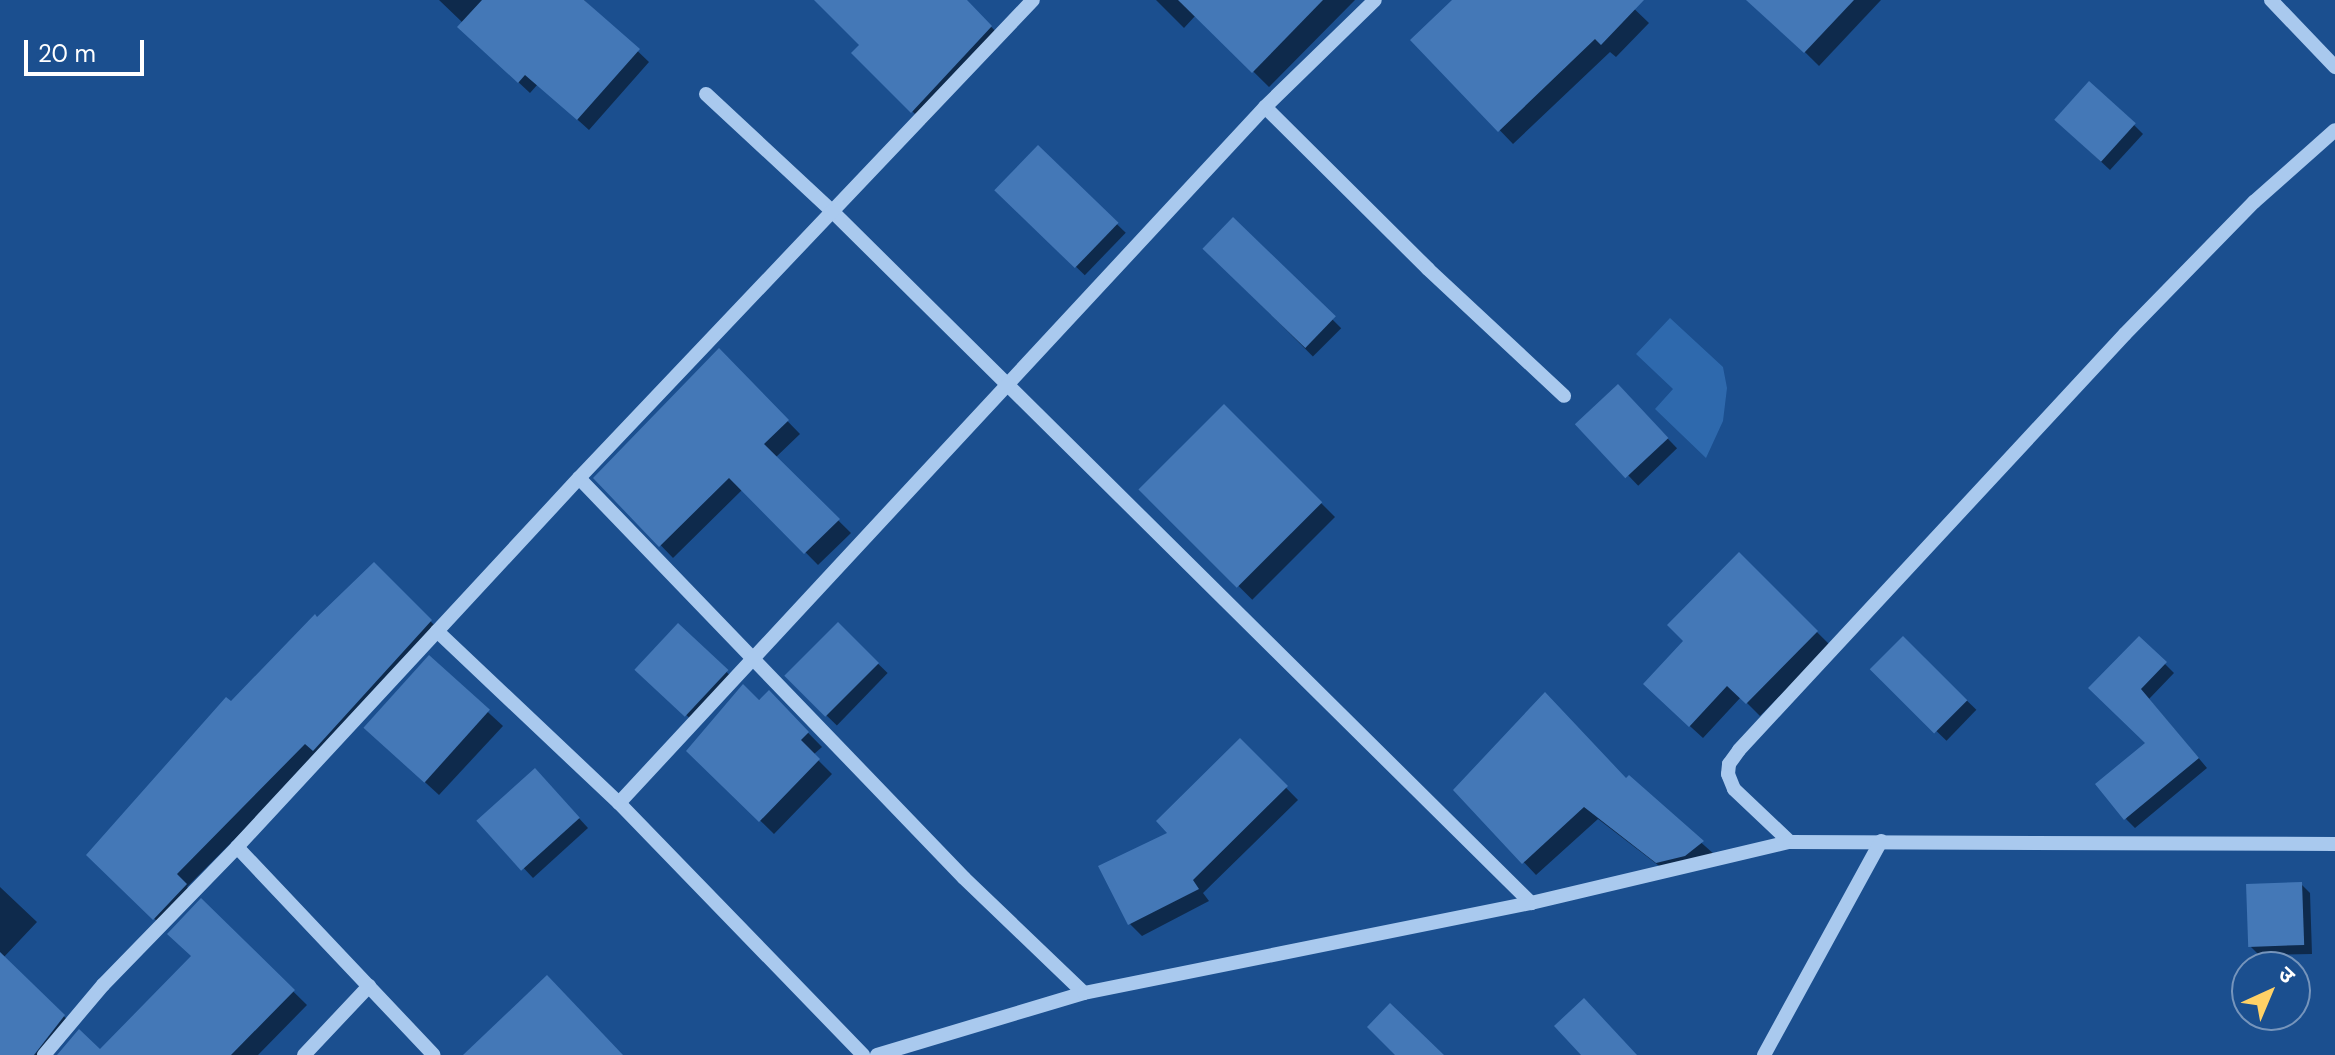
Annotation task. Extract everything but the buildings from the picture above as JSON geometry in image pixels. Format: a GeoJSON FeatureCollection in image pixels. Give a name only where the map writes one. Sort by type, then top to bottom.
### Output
{"type":"FeatureCollection","features":[{"type":"Feature","properties":{"kind":"street"},"geometry":{"type":"LineString","coordinates":[[44,1055],[103,985],[237,847],[579,478],[1033,0]]}},
{"type":"Feature","properties":{"kind":"street"},"geometry":{"type":"LineString","coordinates":[[619,803],[1265,107],[1375,0]]}},
{"type":"Feature","properties":{"kind":"street"},"geometry":{"type":"LineString","coordinates":[[2271,0],[2335,67]]}},
{"type":"Feature","properties":{"kind":"street"},"geometry":{"type":"LineString","coordinates":[[706,94],[832,211],[1531,903]]}},
{"type":"Feature","properties":{"kind":"street"},"geometry":{"type":"LineString","coordinates":[[1265,107],[1428,269],[1564,396]]}},
{"type":"Feature","properties":{"kind":"street"},"geometry":{"type":"LineString","coordinates":[[1790,842],[1734,789],[1728,774],[1729,764],[1739,750],[2125,334],[2254,202],[2335,130]]}},
{"type":"Feature","properties":{"kind":"street"},"geometry":{"type":"LineString","coordinates":[[579,478],[964,878],[1084,993]]}},
{"type":"Feature","properties":{"kind":"street"},"geometry":{"type":"LineString","coordinates":[[437,631],[619,803],[863,1055]]}},
{"type":"Feature","properties":{"kind":"street"},"geometry":{"type":"LineString","coordinates":[[1764,1055],[1881,841]]}},
{"type":"Feature","properties":{"kind":"street"},"geometry":{"type":"LineString","coordinates":[[877,1055],[1084,993],[1531,903],[1790,842],[2335,844]]}},
{"type":"Feature","properties":{"kind":"street"},"geometry":{"type":"LineString","coordinates":[[237,847],[434,1055]]}},
{"type":"Feature","properties":{"kind":"street"},"geometry":{"type":"LineString","coordinates":[[304,1055],[369,986]]}},
{"type":"Feature","properties":{"kind":"shaded area"},"geometry":{"type":"Polygon","coordinates":[[[1670,318],[1723,367],[1727,388],[1723,421],[1706,458],[1655,409],[1673,389],[1636,354],[1670,318]]]}}]}
